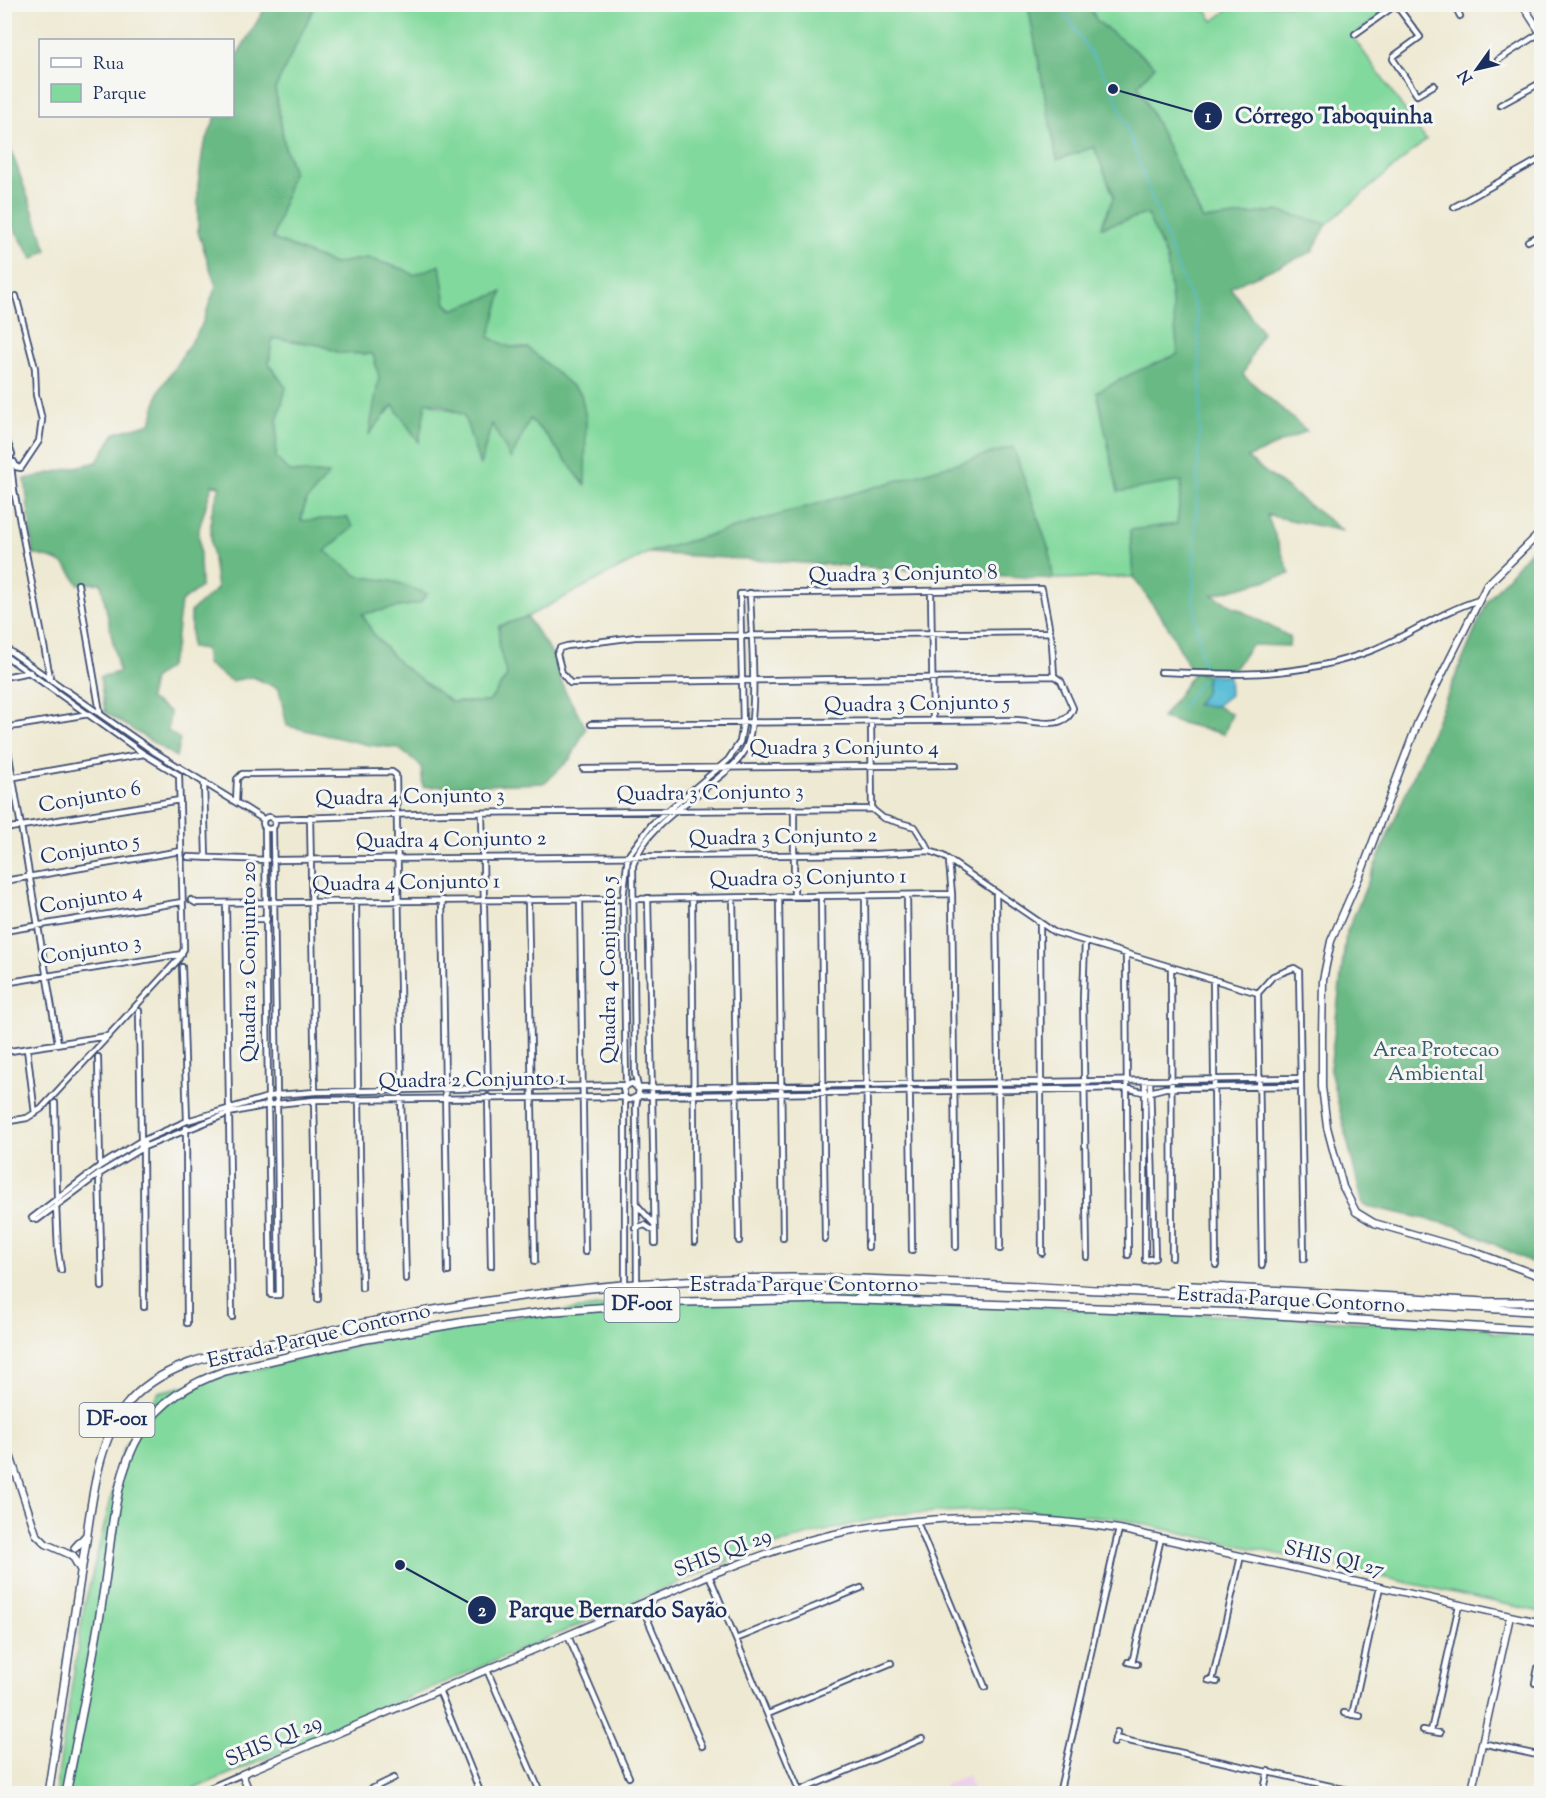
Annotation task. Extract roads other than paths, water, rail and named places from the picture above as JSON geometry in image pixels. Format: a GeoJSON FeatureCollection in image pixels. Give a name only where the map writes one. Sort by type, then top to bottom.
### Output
{"type":"FeatureCollection","features":[{"type":"Feature","properties":{"kind":"main road","name":"Estrada Parque Contorno"},"geometry":{"type":"LineString","coordinates":[[48,1794],[87,1533],[110,1434],[134,1397],[179,1366],[358,1322],[467,1302],[625,1285],[732,1278],[847,1278],[1542,1312]]}},
{"type":"Feature","properties":{"kind":"main road"},"geometry":{"type":"LineString","coordinates":[[847,1278],[866,1288],[865,1294],[850,1300]]}},
{"type":"Feature","properties":{"kind":"main road"},"geometry":{"type":"LineString","coordinates":[[1164,1293],[1193,1286],[1486,1302],[1541,1302]]}},
{"type":"Feature","properties":{"kind":"main road","name":"Estrada Parque Contorno"},"geometry":{"type":"LineString","coordinates":[[66,1794],[103,1595],[119,1489],[135,1445],[148,1422],[171,1397],[204,1378],[299,1353],[465,1322],[555,1311],[683,1302],[850,1300],[1244,1313],[1542,1331]]}},
{"type":"Feature","properties":{"kind":"main road"},"geometry":{"type":"LineString","coordinates":[[1449,1306],[1486,1302]]}},
{"type":"Feature","properties":{"kind":"main road"},"geometry":{"type":"LineString","coordinates":[[1348,1320],[1343,1315],[1345,1309],[1370,1303]]}},
{"type":"Feature","properties":{"kind":"main road"},"geometry":{"type":"LineString","coordinates":[[299,1353],[284,1353],[285,1344],[294,1343],[308,1335]]}},
{"type":"Feature","properties":{"kind":"main road"},"geometry":{"type":"LineString","coordinates":[[230,1353],[271,1348],[271,1356],[261,1362]]}},
{"type":"Feature","properties":{"kind":"main road","name":"Estrada Parque Contorno"},"geometry":{"type":"LineString","coordinates":[[72,1637],[83,1584],[94,1500]]}},
{"type":"Feature","properties":{"kind":"main road"},"geometry":{"type":"LineString","coordinates":[[75,1548],[87,1533]]}},
{"type":"Feature","properties":{"kind":"main road"},"geometry":{"type":"LineString","coordinates":[[73,1556],[81,1571]]}},
{"type":"Feature","properties":{"kind":"street"},"geometry":{"type":"LineString","coordinates":[[1454,4],[1460,16]]}},
{"type":"Feature","properties":{"kind":"street"},"geometry":{"type":"LineString","coordinates":[[1498,60],[1541,34],[1522,4]]}},
{"type":"Feature","properties":{"kind":"street"},"geometry":{"type":"LineString","coordinates":[[1355,34],[1397,5],[1419,37],[1393,59],[1417,95],[1434,85]]}},
{"type":"Feature","properties":{"kind":"street"},"geometry":{"type":"LineString","coordinates":[[1500,105],[1542,82]]}},
{"type":"Feature","properties":{"kind":"street"},"geometry":{"type":"LineString","coordinates":[[1454,207],[1542,159]]}},
{"type":"Feature","properties":{"kind":"street"},"geometry":{"type":"LineString","coordinates":[[1528,241],[1542,234]]}},
{"type":"Feature","properties":{"kind":"street"},"geometry":{"type":"LineString","coordinates":[[4,434],[15,466],[21,468],[39,441],[42,420],[36,395],[35,368],[16,296]]}},
{"type":"Feature","properties":{"kind":"street"},"geometry":{"type":"LineString","coordinates":[[4,445],[10,457],[50,677]]}},
{"type":"Feature","properties":{"kind":"street"},"geometry":{"type":"LineString","coordinates":[[4,484],[13,483]]}},
{"type":"Feature","properties":{"kind":"street"},"geometry":{"type":"LineString","coordinates":[[1542,531],[1491,579],[1418,722],[1363,868],[1331,941],[1322,996],[1324,1105],[1343,1187],[1352,1207],[1362,1217],[1374,1223],[1472,1251],[1542,1277]]}},
{"type":"Feature","properties":{"kind":"street"},"geometry":{"type":"LineString","coordinates":[[78,584],[100,712]]}},
{"type":"Feature","properties":{"kind":"street","name":"Quadra 3 Conjunto 8"},"geometry":{"type":"LineString","coordinates":[[741,594],[1042,589],[1050,632]]}},
{"type":"Feature","properties":{"kind":"street"},"geometry":{"type":"LineString","coordinates":[[931,592],[933,721]]}},
{"type":"Feature","properties":{"kind":"street"},"geometry":{"type":"LineString","coordinates":[[637,1284],[635,1203],[638,1087],[635,1074],[632,873],[636,856],[652,833],[732,766],[746,749],[752,724],[750,593]]}},
{"type":"Feature","properties":{"kind":"street","name":"Quadra 4 Conjunto 5"},"geometry":{"type":"LineString","coordinates":[[625,1085],[623,899],[628,856],[643,833],[720,767],[740,742],[743,724],[741,594]]}},
{"type":"Feature","properties":{"kind":"street"},"geometry":{"type":"LineString","coordinates":[[1161,672],[1243,675],[1295,672],[1372,650],[1452,609],[1479,600]]}},
{"type":"Feature","properties":{"kind":"street"},"geometry":{"type":"LineString","coordinates":[[1050,632],[1054,676],[570,683],[565,680],[557,660],[557,650],[567,646],[635,637],[1050,632]]}},
{"type":"Feature","properties":{"kind":"street"},"geometry":{"type":"LineString","coordinates":[[4,646],[153,751],[263,819]]}},
{"type":"Feature","properties":{"kind":"street"},"geometry":{"type":"LineString","coordinates":[[4,655],[144,754],[178,775],[183,954],[36,1114],[4,1122]]}},
{"type":"Feature","properties":{"kind":"street"},"geometry":{"type":"LineString","coordinates":[[4,677],[30,672]]}},
{"type":"Feature","properties":{"kind":"street","name":"Quadra 3 Conjunto 5"},"geometry":{"type":"LineString","coordinates":[[743,724],[1017,720],[1058,723],[1064,721],[1072,712],[1069,698],[1059,678],[1054,676]]}},
{"type":"Feature","properties":{"kind":"street"},"geometry":{"type":"LineString","coordinates":[[58,1043],[5,728],[89,714]]}},
{"type":"Feature","properties":{"kind":"street"},"geometry":{"type":"LineString","coordinates":[[871,722],[872,809],[883,818],[915,827],[930,851],[943,856],[1040,925],[1084,942],[1258,993]]}},
{"type":"Feature","properties":{"kind":"street"},"geometry":{"type":"LineString","coordinates":[[591,724],[743,724]]}},
{"type":"Feature","properties":{"kind":"street"},"geometry":{"type":"LineString","coordinates":[[4,779],[144,754]]}},
{"type":"Feature","properties":{"kind":"street","name":"Quadra 3 Conjunto 4"},"geometry":{"type":"LineString","coordinates":[[583,769],[956,765]]}},
{"type":"Feature","properties":{"kind":"street"},"geometry":{"type":"LineString","coordinates":[[236,802],[237,779],[242,774],[392,772],[398,782],[402,1090]]}},
{"type":"Feature","properties":{"kind":"street"},"geometry":{"type":"LineString","coordinates":[[204,782],[206,858]]}},
{"type":"Feature","properties":{"kind":"street","name":"Conjunto 6"},"geometry":{"type":"LineString","coordinates":[[4,830],[180,800]]}},
{"type":"Feature","properties":{"kind":"street"},"geometry":{"type":"LineString","coordinates":[[794,809],[794,896]]}},
{"type":"Feature","properties":{"kind":"street","name":"Quadra 3 Conjunto 3"},"geometry":{"type":"LineString","coordinates":[[547,813],[872,809]]}},
{"type":"Feature","properties":{"kind":"street","name":"Quadra 4 Conjunto 3"},"geometry":{"type":"LineString","coordinates":[[263,819],[268,816],[273,819],[547,813]]}},
{"type":"Feature","properties":{"kind":"street"},"geometry":{"type":"LineString","coordinates":[[482,814],[486,899],[488,1089]]}},
{"type":"Feature","properties":{"kind":"street"},"geometry":{"type":"LineString","coordinates":[[310,817],[315,1092]]}},
{"type":"Feature","properties":{"kind":"street","name":"Quadra 2 Conjunto 20"},"geometry":{"type":"LineString","coordinates":[[263,819],[267,860],[268,1105]]}},
{"type":"Feature","properties":{"kind":"street"},"geometry":{"type":"LineString","coordinates":[[273,819],[277,1095],[279,1295],[271,1295],[268,1105],[229,1113],[142,1145],[37,1220],[32,1218],[100,1166],[187,1120],[229,1106],[277,1095],[358,1090],[531,1089],[632,1083],[638,1087],[651,1088],[1300,1078]]}},
{"type":"Feature","properties":{"kind":"street"},"geometry":{"type":"LineString","coordinates":[[265,828],[273,828]]}},
{"type":"Feature","properties":{"kind":"street","name":"Conjunto 5"},"geometry":{"type":"LineString","coordinates":[[4,881],[181,851]]}},
{"type":"Feature","properties":{"kind":"street","name":"Quadra 3 Conjunto 2"},"geometry":{"type":"LineString","coordinates":[[628,856],[930,851]]}},
{"type":"Feature","properties":{"kind":"street","name":"Quadra 4 Conjunto 2"},"geometry":{"type":"LineString","coordinates":[[273,860],[628,856]]}},
{"type":"Feature","properties":{"kind":"street"},"geometry":{"type":"LineString","coordinates":[[188,857],[267,860]]}},
{"type":"Feature","properties":{"kind":"street"},"geometry":{"type":"LineString","coordinates":[[949,862],[952,894],[956,1247]]}},
{"type":"Feature","properties":{"kind":"street"},"geometry":{"type":"LineString","coordinates":[[907,894],[912,1250]]}},
{"type":"Feature","properties":{"kind":"street","name":"Quadra 03 Conjunto 1"},"geometry":{"type":"LineString","coordinates":[[623,899],[633,896],[733,898],[952,894]]}},
{"type":"Feature","properties":{"kind":"street"},"geometry":{"type":"LineString","coordinates":[[996,894],[1000,1249]]}},
{"type":"Feature","properties":{"kind":"street"},"geometry":{"type":"LineString","coordinates":[[865,895],[868,1247]]}},
{"type":"Feature","properties":{"kind":"street"},"geometry":{"type":"LineString","coordinates":[[779,896],[783,1239]]}},
{"type":"Feature","properties":{"kind":"street"},"geometry":{"type":"LineString","coordinates":[[820,896],[825,1239]]}},
{"type":"Feature","properties":{"kind":"street"},"geometry":{"type":"LineString","coordinates":[[692,897],[695,1242]]}},
{"type":"Feature","properties":{"kind":"street"},"geometry":{"type":"LineString","coordinates":[[648,898],[655,1242]]}},
{"type":"Feature","properties":{"kind":"street"},"geometry":{"type":"LineString","coordinates":[[733,898],[739,1240]]}},
{"type":"Feature","properties":{"kind":"street"},"geometry":{"type":"LineString","coordinates":[[528,899],[534,1261]]}},
{"type":"Feature","properties":{"kind":"street"},"geometry":{"type":"LineString","coordinates":[[580,899],[583,1096],[625,1097],[630,1100],[638,1096],[651,1095],[1127,1088],[1144,1093],[1172,1088],[1300,1086]]}},
{"type":"Feature","properties":{"kind":"street"},"geometry":{"type":"LineString","coordinates":[[623,899],[633,905]]}},
{"type":"Feature","properties":{"kind":"street","name":"Quadra 4 Conjunto 1"},"geometry":{"type":"LineString","coordinates":[[190,900],[196,903],[226,903],[623,899]]}},
{"type":"Feature","properties":{"kind":"street"},"geometry":{"type":"LineString","coordinates":[[442,900],[448,1272]]}},
{"type":"Feature","properties":{"kind":"street"},"geometry":{"type":"LineString","coordinates":[[356,901],[358,1090]]}},
{"type":"Feature","properties":{"kind":"street","name":"Conjunto 4"},"geometry":{"type":"LineString","coordinates":[[4,931],[182,902]]}},
{"type":"Feature","properties":{"kind":"street","name":"Quadra 2 Conjunto 20"},"geometry":{"type":"LineString","coordinates":[[226,903],[229,1106]]}},
{"type":"Feature","properties":{"kind":"street"},"geometry":{"type":"LineString","coordinates":[[255,919],[267,919]]}},
{"type":"Feature","properties":{"kind":"street"},"geometry":{"type":"LineString","coordinates":[[1040,925],[1042,1252]]}},
{"type":"Feature","properties":{"kind":"street"},"geometry":{"type":"LineString","coordinates":[[1084,942],[1087,1257]]}},
{"type":"Feature","properties":{"kind":"street","name":"Conjunto 3"},"geometry":{"type":"LineString","coordinates":[[4,983],[183,954]]}},
{"type":"Feature","properties":{"kind":"street"},"geometry":{"type":"LineString","coordinates":[[1126,954],[1128,1255]]}},
{"type":"Feature","properties":{"kind":"street"},"geometry":{"type":"LineString","coordinates":[[182,967],[187,1120]]}},
{"type":"Feature","properties":{"kind":"street"},"geometry":{"type":"LineString","coordinates":[[1171,968],[1172,1258]]}},
{"type":"Feature","properties":{"kind":"street"},"geometry":{"type":"LineString","coordinates":[[1262,1265],[1257,1079],[1258,993],[1280,971],[1294,968],[1298,969],[1300,974],[1304,1259]]}},
{"type":"Feature","properties":{"kind":"street"},"geometry":{"type":"LineString","coordinates":[[1213,979],[1216,1265]]}},
{"type":"Feature","properties":{"kind":"street"},"geometry":{"type":"LineString","coordinates":[[139,1011],[144,1307]]}},
{"type":"Feature","properties":{"kind":"street"},"geometry":{"type":"LineString","coordinates":[[4,1052],[108,1036]]}},
{"type":"Feature","properties":{"kind":"street"},"geometry":{"type":"LineString","coordinates":[[27,1049],[36,1114]]}},
{"type":"Feature","properties":{"kind":"street"},"geometry":{"type":"LineString","coordinates":[[98,1057],[100,1166]]}},
{"type":"Feature","properties":{"kind":"street"},"geometry":{"type":"LineString","coordinates":[[1148,1080],[1152,1092],[1155,1258],[1145,1260],[1144,1093],[1148,1080]]}},
{"type":"Feature","properties":{"kind":"street"},"geometry":{"type":"LineString","coordinates":[[625,1085],[622,1091],[625,1097],[625,1285]]}},
{"type":"Feature","properties":{"kind":"street","name":"Quadra 2 Conjunto 1"},"geometry":{"type":"LineString","coordinates":[[268,1105],[314,1100],[583,1096],[585,1252]]}},
{"type":"Feature","properties":{"kind":"street"},"geometry":{"type":"LineString","coordinates":[[488,1097],[491,1266]]}},
{"type":"Feature","properties":{"kind":"street"},"geometry":{"type":"LineString","coordinates":[[401,1098],[406,1279]]}},
{"type":"Feature","properties":{"kind":"street"},"geometry":{"type":"LineString","coordinates":[[359,1099],[362,1288]]}},
{"type":"Feature","properties":{"kind":"street"},"geometry":{"type":"LineString","coordinates":[[314,1100],[318,1299]]}},
{"type":"Feature","properties":{"kind":"street"},"geometry":{"type":"LineString","coordinates":[[56,1103],[56,1206],[61,1270]]}},
{"type":"Feature","properties":{"kind":"street"},"geometry":{"type":"LineString","coordinates":[[229,1113],[232,1317]]}},
{"type":"Feature","properties":{"kind":"street"},"geometry":{"type":"LineString","coordinates":[[186,1128],[187,1323]]}},
{"type":"Feature","properties":{"kind":"street"},"geometry":{"type":"LineString","coordinates":[[99,1174],[102,1287]]}},
{"type":"Feature","properties":{"kind":"street"},"geometry":{"type":"LineString","coordinates":[[635,1203],[654,1224]]}},
{"type":"Feature","properties":{"kind":"street"},"geometry":{"type":"LineString","coordinates":[[626,1233],[645,1225],[654,1231]]}},
{"type":"Feature","properties":{"kind":"street"},"geometry":{"type":"LineString","coordinates":[[626,1248],[636,1248]]}},
{"type":"Feature","properties":{"kind":"street"},"geometry":{"type":"LineString","coordinates":[[4,1437],[36,1534],[46,1544],[73,1556]]}},
{"type":"Feature","properties":{"kind":"street"},"geometry":{"type":"LineString","coordinates":[[4,1447],[12,1460]]}},
{"type":"Feature","properties":{"kind":"street","name":"SHIS QI 29"},"geometry":{"type":"LineString","coordinates":[[199,1793],[709,1575],[783,1548],[827,1536],[957,1518],[1039,1519],[1119,1529]]}},
{"type":"Feature","properties":{"kind":"street"},"geometry":{"type":"LineString","coordinates":[[917,1522],[985,1687]]}},
{"type":"Feature","properties":{"kind":"street"},"geometry":{"type":"LineString","coordinates":[[1059,1794],[1119,1529]]}},
{"type":"Feature","properties":{"kind":"street","name":"SHIS QI 27"},"geometry":{"type":"LineString","coordinates":[[1119,1529],[1542,1623]]}},
{"type":"Feature","properties":{"kind":"street"},"geometry":{"type":"LineString","coordinates":[[1133,1663],[1161,1539]]}},
{"type":"Feature","properties":{"kind":"street"},"geometry":{"type":"LineString","coordinates":[[58,1550],[75,1548]]}},
{"type":"Feature","properties":{"kind":"street"},"geometry":{"type":"LineString","coordinates":[[1212,1681],[1241,1556]]}},
{"type":"Feature","properties":{"kind":"street"},"geometry":{"type":"LineString","coordinates":[[709,1575],[799,1790]]}},
{"type":"Feature","properties":{"kind":"street"},"geometry":{"type":"LineString","coordinates":[[1352,1715],[1380,1587]]}},
{"type":"Feature","properties":{"kind":"street"},"geometry":{"type":"LineString","coordinates":[[736,1639],[861,1588]]}},
{"type":"Feature","properties":{"kind":"street"},"geometry":{"type":"LineString","coordinates":[[641,1604],[702,1746]]}},
{"type":"Feature","properties":{"kind":"street"},"geometry":{"type":"LineString","coordinates":[[1431,1731],[1459,1605]]}},
{"type":"Feature","properties":{"kind":"street"},"geometry":{"type":"LineString","coordinates":[[1471,1794],[1510,1616]]}},
{"type":"Feature","properties":{"kind":"street"},"geometry":{"type":"LineString","coordinates":[[568,1636],[629,1777]]}},
{"type":"Feature","properties":{"kind":"street"},"geometry":{"type":"LineString","coordinates":[[768,1714],[891,1663]]}},
{"type":"Feature","properties":{"kind":"street"},"geometry":{"type":"LineString","coordinates":[[1535,1683],[1539,1676],[1538,1668]]}},
{"type":"Feature","properties":{"kind":"street"},"geometry":{"type":"LineString","coordinates":[[487,1670],[540,1794]]}},
{"type":"Feature","properties":{"kind":"street"},"geometry":{"type":"LineString","coordinates":[[439,1690],[481,1794]]}},
{"type":"Feature","properties":{"kind":"street"},"geometry":{"type":"LineString","coordinates":[[1344,1713],[1360,1716]]}},
{"type":"Feature","properties":{"kind":"street"},"geometry":{"type":"LineString","coordinates":[[1423,1730],[1440,1733]]}},
{"type":"Feature","properties":{"kind":"street"},"geometry":{"type":"LineString","coordinates":[[1116,1738],[1366,1794]]}},
{"type":"Feature","properties":{"kind":"street"},"geometry":{"type":"LineString","coordinates":[[792,1794],[922,1739]]}},
{"type":"Feature","properties":{"kind":"street"},"geometry":{"type":"LineString","coordinates":[[1482,1743],[1542,1756]]}},
{"type":"Feature","properties":{"kind":"street"},"geometry":{"type":"LineString","coordinates":[[1263,1794],[1268,1771]]}},
{"type":"Feature","properties":{"kind":"street"},"geometry":{"type":"LineString","coordinates":[[242,1774],[250,1794]]}},
{"type":"Feature","properties":{"kind":"street"},"geometry":{"type":"LineString","coordinates":[[361,1794],[394,1778]]}},
{"type":"Feature","properties":{"kind":"water"},"geometry":{"type":"Polygon","coordinates":[[[1207,675],[1229,675],[1230,695],[1216,706],[1196,705],[1205,693],[1207,675]]]}},
{"type":"Feature","properties":{"kind":"waterway"},"geometry":{"type":"LineString","coordinates":[[1059,4],[1113,89],[1171,251],[1197,313],[1201,392],[1193,598],[1203,668]]}},
{"type":"Feature","properties":{"kind":"waterway"},"geometry":{"type":"LineString","coordinates":[[1181,709],[1202,679]]}},
{"type":"Feature","properties":{"kind":"place","name":"Córrego Taboquinha"},"geometry":{"type":"Point","coordinates":[1113,89]}},
{"type":"Feature","properties":{"kind":"place","name":"Parque Bernardo Sayão"},"geometry":{"type":"Point","coordinates":[400,1565]}},
{"type":"Feature","properties":{"kind":"park label","name":"Area Protecao Ambiental"},"geometry":{"type":"Point","coordinates":[1436,1063]}}]}
